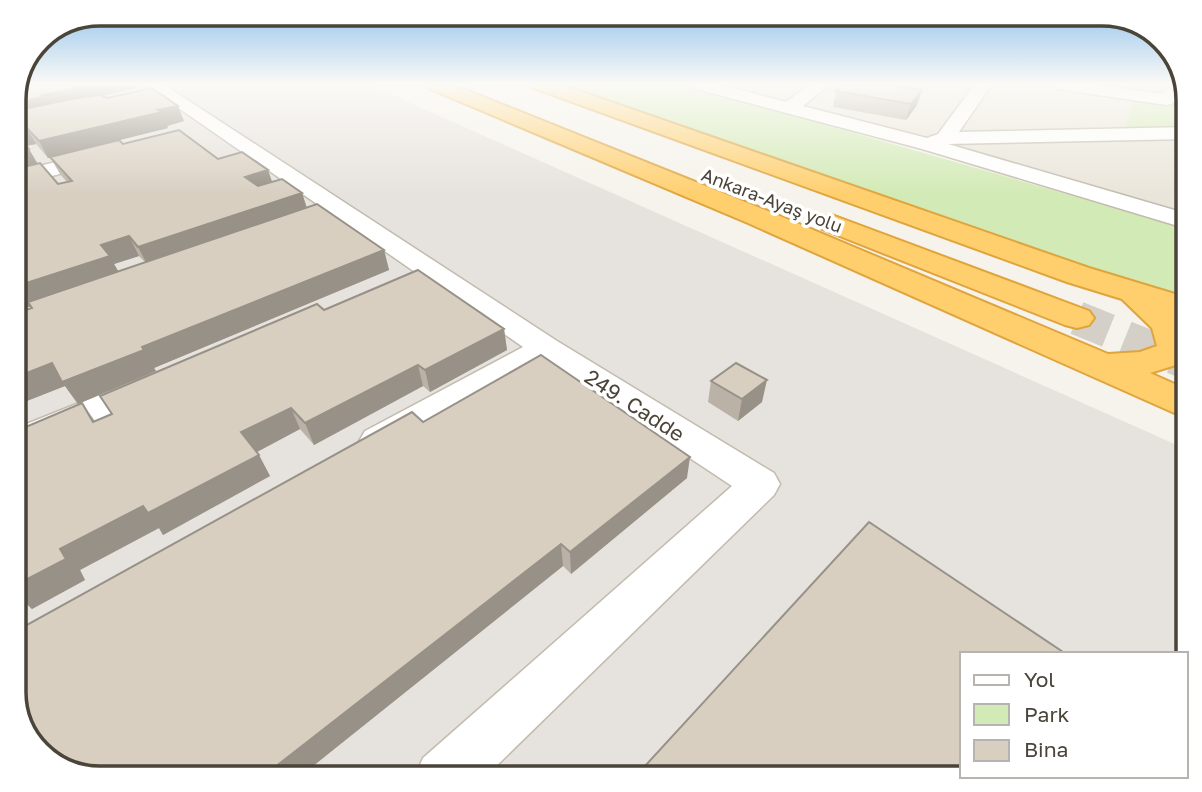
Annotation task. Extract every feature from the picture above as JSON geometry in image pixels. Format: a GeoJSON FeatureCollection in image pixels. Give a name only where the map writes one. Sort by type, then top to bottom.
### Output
{"type":"FeatureCollection","features":[{"type":"Feature","properties":{"kind":"highway"},"geometry":{"type":"LineString","coordinates":[[525,121],[758,217],[1104,366],[1176,400]]}},
{"type":"Feature","properties":{"kind":"highway","name":"Ankara-Ayaş yolu"},"geometry":{"type":"LineString","coordinates":[[568,121],[1085,310],[605,121]]}},
{"type":"Feature","properties":{"kind":"highway"},"geometry":{"type":"LineString","coordinates":[[646,121],[1176,305]]}},
{"type":"Feature","properties":{"kind":"highway"},"geometry":{"type":"LineString","coordinates":[[1128,290],[1157,312],[1176,342]]}},
{"type":"Feature","properties":{"kind":"highway"},"geometry":{"type":"LineString","coordinates":[[1104,366],[1162,359],[1174,352],[1176,347]]}},
{"type":"Feature","properties":{"kind":"street","name":"249. Cadde"},"geometry":{"type":"LineString","coordinates":[[190,121],[344,212],[546,348],[760,484],[456,766]]}},
{"type":"Feature","properties":{"kind":"street"},"geometry":{"type":"LineString","coordinates":[[845,121],[937,142],[1176,218]]}},
{"type":"Feature","properties":{"kind":"street"},"geometry":{"type":"LineString","coordinates":[[937,142],[954,121]]}},
{"type":"Feature","properties":{"kind":"street"},"geometry":{"type":"LineString","coordinates":[[1108,135],[1113,121]]}},
{"type":"Feature","properties":{"kind":"street"},"geometry":{"type":"LineString","coordinates":[[937,142],[1176,133]]}},
{"type":"Feature","properties":{"kind":"street"},"geometry":{"type":"LineString","coordinates":[[26,176],[128,150]]}},
{"type":"Feature","properties":{"kind":"street"},"geometry":{"type":"LineString","coordinates":[[306,225],[344,212]]}},
{"type":"Feature","properties":{"kind":"street"},"geometry":{"type":"LineString","coordinates":[[389,284],[427,267]]}},
{"type":"Feature","properties":{"kind":"street"},"geometry":{"type":"LineString","coordinates":[[341,461],[546,348]]}},
{"type":"Feature","properties":{"kind":"street"},"geometry":{"type":"LineString","coordinates":[[26,439],[177,374]]}},
{"type":"Feature","properties":{"kind":"shaded area"},"geometry":{"type":"Polygon","coordinates":[[[26,121],[451,121],[1176,445],[1176,652],[960,652],[960,766],[100,766],[76,762],[59,753],[36,729],[26,697],[26,121]]]}},
{"type":"Feature","properties":{"kind":"shaded area"},"geometry":{"type":"Polygon","coordinates":[[[851,121],[1176,121],[1176,216],[851,121]]]}},
{"type":"Feature","properties":{"kind":"green space"},"geometry":{"type":"Polygon","coordinates":[[[665,121],[812,121],[1176,226],[1176,297],[665,121]]]}},
{"type":"Feature","properties":{"kind":"green space"},"geometry":{"type":"Polygon","coordinates":[[[1128,121],[1176,121],[1176,129],[1125,131],[1128,121]]]}},
{"type":"Feature","properties":{"kind":"building"},"geometry":{"type":"Polygon","coordinates":[[[26,121],[124,121],[39,141],[27,128],[26,121]]]}},
{"type":"Feature","properties":{"kind":"building"},"geometry":{"type":"Polygon","coordinates":[[[179,130],[218,159],[242,152],[268,170],[245,177],[258,186],[282,179],[302,193],[138,247],[129,236],[101,245],[110,256],[26,283],[26,166],[40,163],[58,184],[72,181],[50,157],[119,140],[123,144],[179,130]]]}},
{"type":"Feature","properties":{"kind":"building"},"geometry":{"type":"Polygon","coordinates":[[[317,204],[384,250],[62,382],[52,363],[26,373],[26,310],[32,308],[28,302],[317,204]]]}},
{"type":"Feature","properties":{"kind":"building"},"geometry":{"type":"Polygon","coordinates":[[[418,270],[504,329],[425,370],[418,365],[305,423],[291,408],[241,432],[259,455],[148,513],[143,506],[60,549],[66,559],[26,580],[26,427],[82,403],[93,422],[112,414],[100,396],[317,304],[324,310],[418,270]]]}},
{"type":"Feature","properties":{"kind":"building"},"geometry":{"type":"Polygon","coordinates":[[[541,355],[690,457],[570,552],[561,544],[276,766],[91,765],[67,758],[42,737],[32,720],[26,697],[26,625],[412,412],[423,422],[541,355]]]}},
{"type":"Feature","properties":{"kind":"building"},"geometry":{"type":"Polygon","coordinates":[[[736,363],[767,380],[742,399],[711,381],[736,363]]]}},
{"type":"Feature","properties":{"kind":"building"},"geometry":{"type":"Polygon","coordinates":[[[869,522],[1063,652],[960,652],[960,766],[645,766],[869,522]]]}},
{"type":"Feature","properties":{"kind":"tunnel"},"geometry":{"type":"LineString","coordinates":[[1077,318],[1176,358]]}}]}
